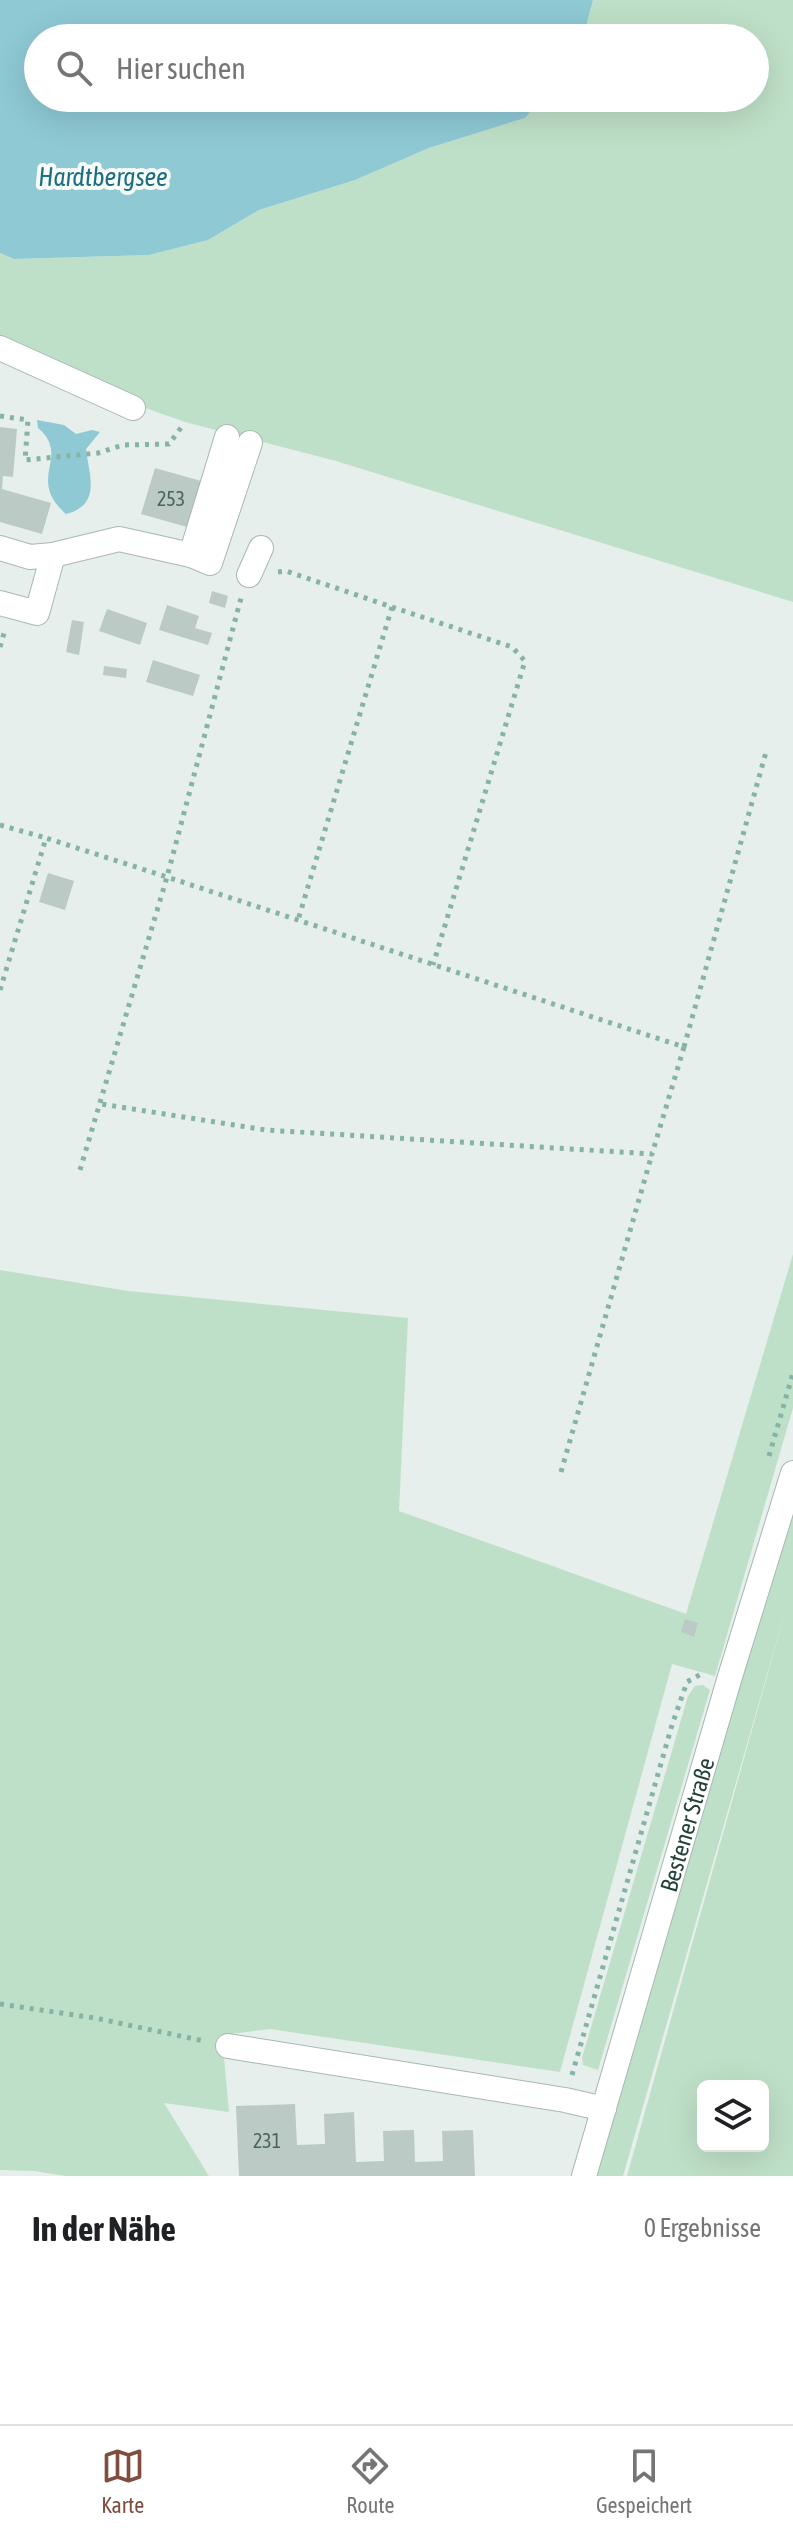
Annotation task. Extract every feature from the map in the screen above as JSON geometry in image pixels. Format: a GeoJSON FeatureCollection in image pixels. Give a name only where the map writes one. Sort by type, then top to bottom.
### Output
{"type":"FeatureCollection","features":[{"type":"Feature","properties":{"kind":"street"},"geometry":{"type":"LineString","coordinates":[[0,348],[133,408]]}},
{"type":"Feature","properties":{"kind":"street"},"geometry":{"type":"LineString","coordinates":[[0,548],[30,557],[53,555],[119,539],[200,559],[238,440]]}},
{"type":"Feature","properties":{"kind":"street"},"geometry":{"type":"LineString","coordinates":[[249,575],[261,548]]}},
{"type":"Feature","properties":{"kind":"street"},"geometry":{"type":"LineString","coordinates":[[0,603],[37,613],[53,555]]}},
{"type":"Feature","properties":{"kind":"street","name":"Bestener Straße"},"geometry":{"type":"LineString","coordinates":[[584,2176],[793,1473]]}},
{"type":"Feature","properties":{"kind":"street"},"geometry":{"type":"LineString","coordinates":[[228,2046],[604,2109]]}},
{"type":"Feature","properties":{"kind":"path"},"geometry":{"type":"LineString","coordinates":[[0,416],[28,420],[25,460],[98,453],[123,445],[169,444],[183,425]]}},
{"type":"Feature","properties":{"kind":"path"},"geometry":{"type":"LineString","coordinates":[[80,1170],[167,877],[249,575],[286,571],[512,647],[525,661],[433,965]]}},
{"type":"Feature","properties":{"kind":"path"},"geometry":{"type":"LineString","coordinates":[[298,920],[392,607]]}},
{"type":"Feature","properties":{"kind":"path"},"geometry":{"type":"LineString","coordinates":[[561,1472],[766,752]]}},
{"type":"Feature","properties":{"kind":"path"},"geometry":{"type":"LineString","coordinates":[[0,825],[684,1047]]}},
{"type":"Feature","properties":{"kind":"path"},"geometry":{"type":"LineString","coordinates":[[0,990],[46,838]]}},
{"type":"Feature","properties":{"kind":"path"},"geometry":{"type":"LineString","coordinates":[[101,1104],[266,1130],[652,1154]]}},
{"type":"Feature","properties":{"kind":"path"},"geometry":{"type":"LineString","coordinates":[[768,1462],[793,1373]]}},
{"type":"Feature","properties":{"kind":"path"},"geometry":{"type":"LineString","coordinates":[[577,2103],[571,2078],[672,1725],[687,1682],[708,1670]]}},
{"type":"Feature","properties":{"kind":"path"},"geometry":{"type":"LineString","coordinates":[[0,2004],[95,2018],[228,2046]]}},
{"type":"Feature","properties":{"kind":"green space"},"geometry":{"type":"Polygon","coordinates":[[[593,0],[793,0],[793,602],[336,461],[185,422],[134,404],[0,341],[0,253],[14,259],[149,255],[208,240],[259,210],[355,180],[429,148],[525,118],[530,112],[769,112],[769,24],[587,24],[593,0]]]}},
{"type":"Feature","properties":{"kind":"green space"},"geometry":{"type":"Polygon","coordinates":[[[793,1254],[793,1408],[715,1676],[672,1664],[560,2072],[270,2029],[222,2035],[229,2112],[164,2103],[209,2176],[65,2176],[0,2170],[0,1270],[128,1291],[408,1318],[399,1511],[686,1614],[793,1254]]]}},
{"type":"Feature","properties":{"kind":"green space"},"geometry":{"type":"Polygon","coordinates":[[[793,1498],[793,2176],[627,2176],[787,1605],[623,2176],[595,2176],[793,1498]]]}},
{"type":"Feature","properties":{"kind":"green space"},"geometry":{"type":"Polygon","coordinates":[[[703,1685],[710,1690],[598,2070],[583,2065],[582,2058],[688,1696],[695,1686],[703,1685]]]}},
{"type":"Feature","properties":{"kind":"water","name":"Hardtbergsee"},"geometry":{"type":"Polygon","coordinates":[[[0,0],[593,0],[587,24],[24,24],[24,112],[530,112],[525,118],[429,148],[355,180],[259,210],[208,240],[149,255],[14,259],[0,253],[0,0]]]}},
{"type":"Feature","properties":{"kind":"water"},"geometry":{"type":"Polygon","coordinates":[[[37,420],[64,425],[76,434],[92,430],[100,432],[86,449],[91,488],[85,504],[77,510],[66,514],[54,501],[48,479],[51,449],[38,428],[37,420]]]}},
{"type":"Feature","properties":{"kind":"building"},"geometry":{"type":"Polygon","coordinates":[[[0,427],[17,429],[13,477],[3,476],[2,489],[51,503],[42,534],[0,522],[0,427]]]}},
{"type":"Feature","properties":{"kind":"building"},"geometry":{"type":"Polygon","coordinates":[[[155,468],[201,481],[187,527],[141,514],[155,468]]]}},
{"type":"Feature","properties":{"kind":"building"},"geometry":{"type":"Polygon","coordinates":[[[212,591],[228,596],[225,608],[209,603],[212,591]]]}},
{"type":"Feature","properties":{"kind":"building"},"geometry":{"type":"Polygon","coordinates":[[[167,605],[199,616],[195,628],[212,633],[208,645],[159,630],[167,605]]]}},
{"type":"Feature","properties":{"kind":"building"},"geometry":{"type":"Polygon","coordinates":[[[107,609],[147,623],[140,645],[99,631],[107,609]]]}},
{"type":"Feature","properties":{"kind":"building"},"geometry":{"type":"Polygon","coordinates":[[[72,620],[84,622],[79,655],[66,652],[72,620]]]}},
{"type":"Feature","properties":{"kind":"building"},"geometry":{"type":"Polygon","coordinates":[[[153,660],[200,675],[193,696],[146,682],[153,660]]]}},
{"type":"Feature","properties":{"kind":"building"},"geometry":{"type":"Polygon","coordinates":[[[104,666],[127,669],[126,678],[103,675],[104,666]]]}},
{"type":"Feature","properties":{"kind":"building"},"geometry":{"type":"Polygon","coordinates":[[[48,873],[74,881],[65,910],[39,902],[48,873]]]}},
{"type":"Feature","properties":{"kind":"building"},"geometry":{"type":"Polygon","coordinates":[[[685,1619],[698,1623],[694,1637],[681,1632],[685,1619]]]}},
{"type":"Feature","properties":{"kind":"building"},"geometry":{"type":"Polygon","coordinates":[[[295,2104],[297,2145],[325,2144],[324,2114],[354,2112],[356,2162],[384,2161],[383,2131],[414,2130],[415,2162],[443,2161],[442,2131],[473,2130],[475,2176],[239,2176],[236,2106],[295,2104]]]}}]}
